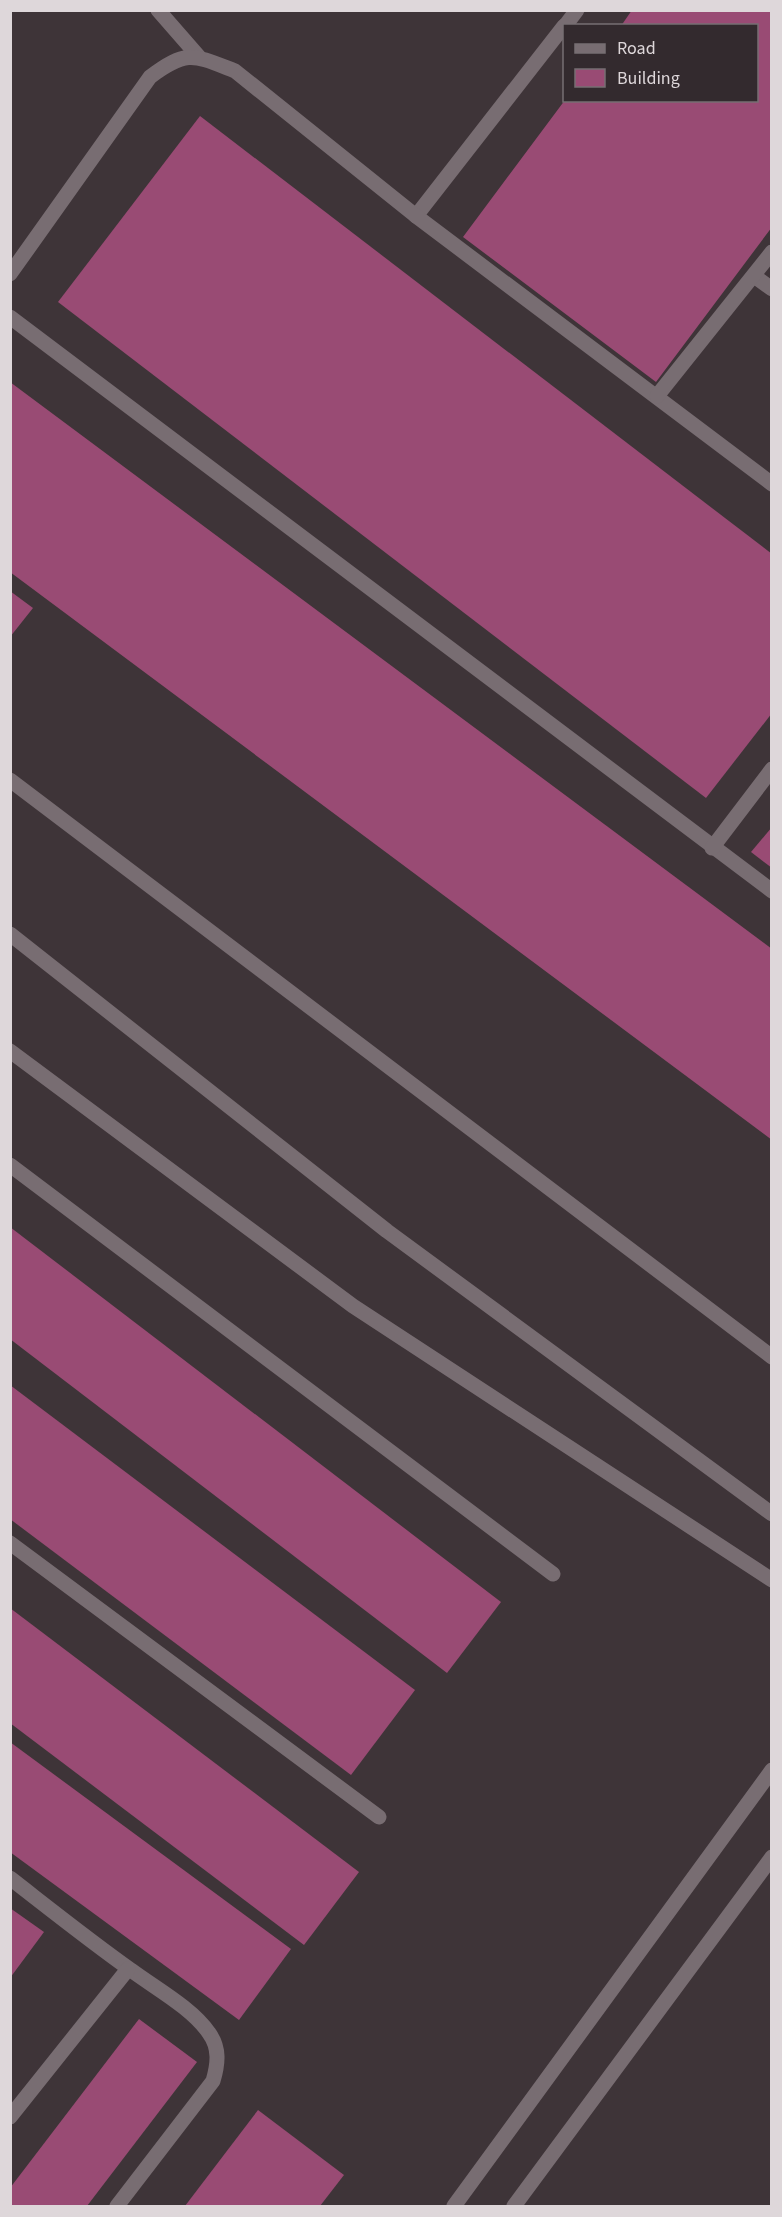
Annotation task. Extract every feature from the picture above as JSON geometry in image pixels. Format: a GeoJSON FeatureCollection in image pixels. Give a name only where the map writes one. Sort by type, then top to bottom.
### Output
{"type":"FeatureCollection","features":[{"type":"Feature","properties":{"kind":"street"},"geometry":{"type":"LineString","coordinates":[[158,10],[199,57],[234,71],[416,216],[771,484]]}},
{"type":"Feature","properties":{"kind":"street"},"geometry":{"type":"LineString","coordinates":[[566,24],[577,10]]}},
{"type":"Feature","properties":{"kind":"street"},"geometry":{"type":"LineString","coordinates":[[416,216],[563,29]]}},
{"type":"Feature","properties":{"kind":"street"},"geometry":{"type":"LineString","coordinates":[[10,274],[150,77],[172,61],[199,57]]}},
{"type":"Feature","properties":{"kind":"street"},"geometry":{"type":"LineString","coordinates":[[657,396],[771,252]]}},
{"type":"Feature","properties":{"kind":"street"},"geometry":{"type":"LineString","coordinates":[[754,276],[771,289]]}},
{"type":"Feature","properties":{"kind":"street"},"geometry":{"type":"LineString","coordinates":[[10,317],[771,891]]}},
{"type":"Feature","properties":{"kind":"street"},"geometry":{"type":"LineString","coordinates":[[712,848],[771,769]]}},
{"type":"Feature","properties":{"kind":"street"},"geometry":{"type":"LineString","coordinates":[[10,780],[771,1357]]}},
{"type":"Feature","properties":{"kind":"street"},"geometry":{"type":"LineString","coordinates":[[10,934],[387,1232],[771,1514]]}},
{"type":"Feature","properties":{"kind":"street"},"geometry":{"type":"LineString","coordinates":[[10,1051],[353,1306],[771,1580]]}},
{"type":"Feature","properties":{"kind":"street"},"geometry":{"type":"LineString","coordinates":[[10,1165],[553,1574]]}},
{"type":"Feature","properties":{"kind":"street"},"geometry":{"type":"LineString","coordinates":[[10,1543],[378,1817]]}},
{"type":"Feature","properties":{"kind":"street"},"geometry":{"type":"LineString","coordinates":[[454,2206],[771,1770]]}},
{"type":"Feature","properties":{"kind":"street"},"geometry":{"type":"LineString","coordinates":[[514,2206],[771,1857]]}},
{"type":"Feature","properties":{"kind":"street"},"geometry":{"type":"LineString","coordinates":[[10,1878],[128,1969],[186,2010],[210,2033],[217,2050],[219,2064],[213,2081],[117,2206]]}},
{"type":"Feature","properties":{"kind":"street"},"geometry":{"type":"LineString","coordinates":[[10,2117],[128,1969]]}},
{"type":"Feature","properties":{"kind":"building"},"geometry":{"type":"Polygon","coordinates":[[[632,10],[772,10],[772,227],[656,382],[463,237],[564,102],[758,102],[758,24],[622,24],[632,10]]]}},
{"type":"Feature","properties":{"kind":"building"},"geometry":{"type":"Polygon","coordinates":[[[200,116],[772,554],[772,713],[706,798],[58,302],[200,116]]]}},
{"type":"Feature","properties":{"kind":"building"},"geometry":{"type":"Polygon","coordinates":[[[10,382],[772,949],[772,1140],[10,572],[10,382]]]}},
{"type":"Feature","properties":{"kind":"building"},"geometry":{"type":"Polygon","coordinates":[[[10,591],[33,608],[10,637],[10,591]]]}},
{"type":"Feature","properties":{"kind":"building"},"geometry":{"type":"Polygon","coordinates":[[[772,827],[772,868],[751,852],[772,827]]]}},
{"type":"Feature","properties":{"kind":"building"},"geometry":{"type":"Polygon","coordinates":[[[10,1227],[501,1602],[447,1673],[10,1339],[10,1227]]]}},
{"type":"Feature","properties":{"kind":"building"},"geometry":{"type":"Polygon","coordinates":[[[10,1385],[415,1690],[351,1775],[10,1519],[10,1385]]]}},
{"type":"Feature","properties":{"kind":"building"},"geometry":{"type":"Polygon","coordinates":[[[10,1608],[359,1872],[304,1945],[10,1723],[10,1608]]]}},
{"type":"Feature","properties":{"kind":"building"},"geometry":{"type":"Polygon","coordinates":[[[10,1742],[291,1949],[239,2020],[10,1852],[10,1742]]]}},
{"type":"Feature","properties":{"kind":"building"},"geometry":{"type":"Polygon","coordinates":[[[10,1908],[44,1932],[10,1978],[10,1908]]]}},
{"type":"Feature","properties":{"kind":"building"},"geometry":{"type":"Polygon","coordinates":[[[139,2019],[197,2062],[87,2206],[10,2206],[10,2188],[139,2019]]]}},
{"type":"Feature","properties":{"kind":"building"},"geometry":{"type":"Polygon","coordinates":[[[258,2110],[344,2175],[320,2206],[185,2206],[258,2110]]]}}]}
